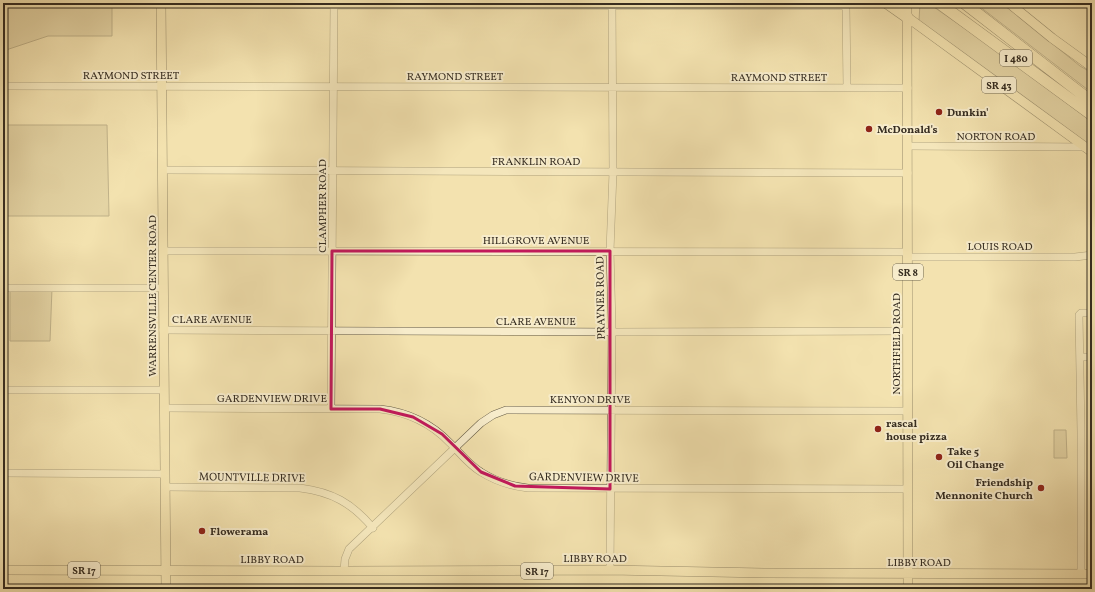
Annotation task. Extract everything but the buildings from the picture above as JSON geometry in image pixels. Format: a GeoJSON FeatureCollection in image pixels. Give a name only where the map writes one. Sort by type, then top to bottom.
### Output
{"type":"FeatureCollection","features":[{"type":"Feature","properties":{"kind":"highway"},"geometry":{"type":"LineString","coordinates":[[887,3],[907,17]]}},
{"type":"Feature","properties":{"kind":"highway","name":"I 480"},"geometry":{"type":"LineString","coordinates":[[939,3],[1092,115]]}},
{"type":"Feature","properties":{"kind":"highway","name":"I 480"},"geometry":{"type":"LineString","coordinates":[[964,3],[1092,102]]}},
{"type":"Feature","properties":{"kind":"main road","name":"WARRENSVILLE CENTER ROAD"},"geometry":{"type":"LineString","coordinates":[[161,3],[166,589]]}},
{"type":"Feature","properties":{"kind":"main road","name":"NORTHFIELD ROAD"},"geometry":{"type":"LineString","coordinates":[[907,3],[908,589]]}},
{"type":"Feature","properties":{"kind":"main road"},"geometry":{"type":"LineString","coordinates":[[1009,3],[1052,38],[1092,67]]}},
{"type":"Feature","properties":{"kind":"main road","name":"SR 43"},"geometry":{"type":"LineString","coordinates":[[907,17],[1088,149]]}},
{"type":"Feature","properties":{"kind":"main road","name":"LIBBY ROAD"},"geometry":{"type":"LineString","coordinates":[[3,570],[610,570],[908,574],[1092,574]]}},
{"type":"Feature","properties":{"kind":"street"},"geometry":{"type":"LineString","coordinates":[[161,3],[846,6],[847,88]]}},
{"type":"Feature","properties":{"kind":"street","name":"CLAMPHER ROAD"},"geometry":{"type":"LineString","coordinates":[[332,409],[334,4]]}},
{"type":"Feature","properties":{"kind":"street","name":"PRAYNER ROAD"},"geometry":{"type":"LineString","coordinates":[[610,570],[612,332],[610,252],[613,172],[612,4]]}},
{"type":"Feature","properties":{"kind":"street","name":"RAYMOND STREET"},"geometry":{"type":"LineString","coordinates":[[3,86],[908,88]]}},
{"type":"Feature","properties":{"kind":"street","name":"NORTON ROAD"},"geometry":{"type":"LineString","coordinates":[[908,146],[1088,149]]}},
{"type":"Feature","properties":{"kind":"street","name":"FRANKLIN ROAD"},"geometry":{"type":"LineString","coordinates":[[163,170],[908,173]]}},
{"type":"Feature","properties":{"kind":"street","name":"HILLGROVE AVENUE"},"geometry":{"type":"LineString","coordinates":[[163,251],[610,252],[908,255]]}},
{"type":"Feature","properties":{"kind":"street","name":"LOUIS ROAD"},"geometry":{"type":"LineString","coordinates":[[908,255],[1076,258],[1092,255]]}},
{"type":"Feature","properties":{"kind":"street"},"geometry":{"type":"LineString","coordinates":[[3,288],[163,288]]}},
{"type":"Feature","properties":{"kind":"street"},"geometry":{"type":"LineString","coordinates":[[1080,574],[1081,432],[1079,315],[1081,313],[1092,313]]}},
{"type":"Feature","properties":{"kind":"street","name":"CLARE AVENUE"},"geometry":{"type":"LineString","coordinates":[[163,330],[612,332],[908,331]]}},
{"type":"Feature","properties":{"kind":"street"},"geometry":{"type":"LineString","coordinates":[[1080,357],[1092,357]]}},
{"type":"Feature","properties":{"kind":"street"},"geometry":{"type":"LineString","coordinates":[[3,390],[164,390]]}},
{"type":"Feature","properties":{"kind":"street","name":"GARDENVIEW DRIVE"},"geometry":{"type":"LineString","coordinates":[[164,408],[380,409],[402,413],[422,420],[442,434],[470,463],[481,472],[492,478],[515,486],[541,489],[908,488]]}},
{"type":"Feature","properties":{"kind":"street","name":"KENYON DRIVE"},"geometry":{"type":"LineString","coordinates":[[344,571],[345,558],[349,549],[373,528],[482,423],[493,415],[506,410],[908,410]]}},
{"type":"Feature","properties":{"kind":"street"},"geometry":{"type":"LineString","coordinates":[[3,473],[166,474]]}},
{"type":"Feature","properties":{"kind":"street","name":"MOUNTVILLE DRIVE"},"geometry":{"type":"LineString","coordinates":[[166,487],[300,488],[316,490],[336,497],[351,505],[373,528]]}},
{"type":"Feature","properties":{"kind":"highlighted area"},"geometry":{"type":"Polygon","coordinates":[[[332,251],[610,251],[610,489],[515,486],[481,472],[442,434],[413,417],[380,409],[331,409],[332,251]]]}},
{"type":"Feature","properties":{"kind":"shaded area"},"geometry":{"type":"Polygon","coordinates":[[[3,3],[112,3],[112,36],[48,36],[3,51],[3,3]]]}},
{"type":"Feature","properties":{"kind":"shaded area"},"geometry":{"type":"Polygon","coordinates":[[[920,3],[928,3],[983,41],[1092,122],[1092,147],[919,21],[920,3]]]}},
{"type":"Feature","properties":{"kind":"shaded area"},"geometry":{"type":"Polygon","coordinates":[[[975,3],[1002,3],[1080,66],[1092,73],[1092,93],[975,3]]]}},
{"type":"Feature","properties":{"kind":"shaded area"},"geometry":{"type":"Polygon","coordinates":[[[3,125],[107,125],[109,216],[3,216],[3,125]]]}},
{"type":"Feature","properties":{"kind":"shaded area"},"geometry":{"type":"Polygon","coordinates":[[[10,288],[52,288],[50,341],[10,341],[10,288]]]}},
{"type":"Feature","properties":{"kind":"shaded area"},"geometry":{"type":"Polygon","coordinates":[[[1054,430],[1066,430],[1067,458],[1054,458],[1054,430]]]}},
{"type":"Feature","properties":{"kind":"place","name":"Dunkin'"},"geometry":{"type":"Point","coordinates":[939,112]}},
{"type":"Feature","properties":{"kind":"place","name":"McDonald's"},"geometry":{"type":"Point","coordinates":[869,129]}},
{"type":"Feature","properties":{"kind":"place","name":"rascal house pizza"},"geometry":{"type":"Point","coordinates":[878,429]}},
{"type":"Feature","properties":{"kind":"place","name":"Take 5 Oil Change"},"geometry":{"type":"Point","coordinates":[939,457]}},
{"type":"Feature","properties":{"kind":"place","name":"Friendship Mennonite Church"},"geometry":{"type":"Point","coordinates":[1041,488]}},
{"type":"Feature","properties":{"kind":"place","name":"Flowerama"},"geometry":{"type":"Point","coordinates":[202,531]}}]}
